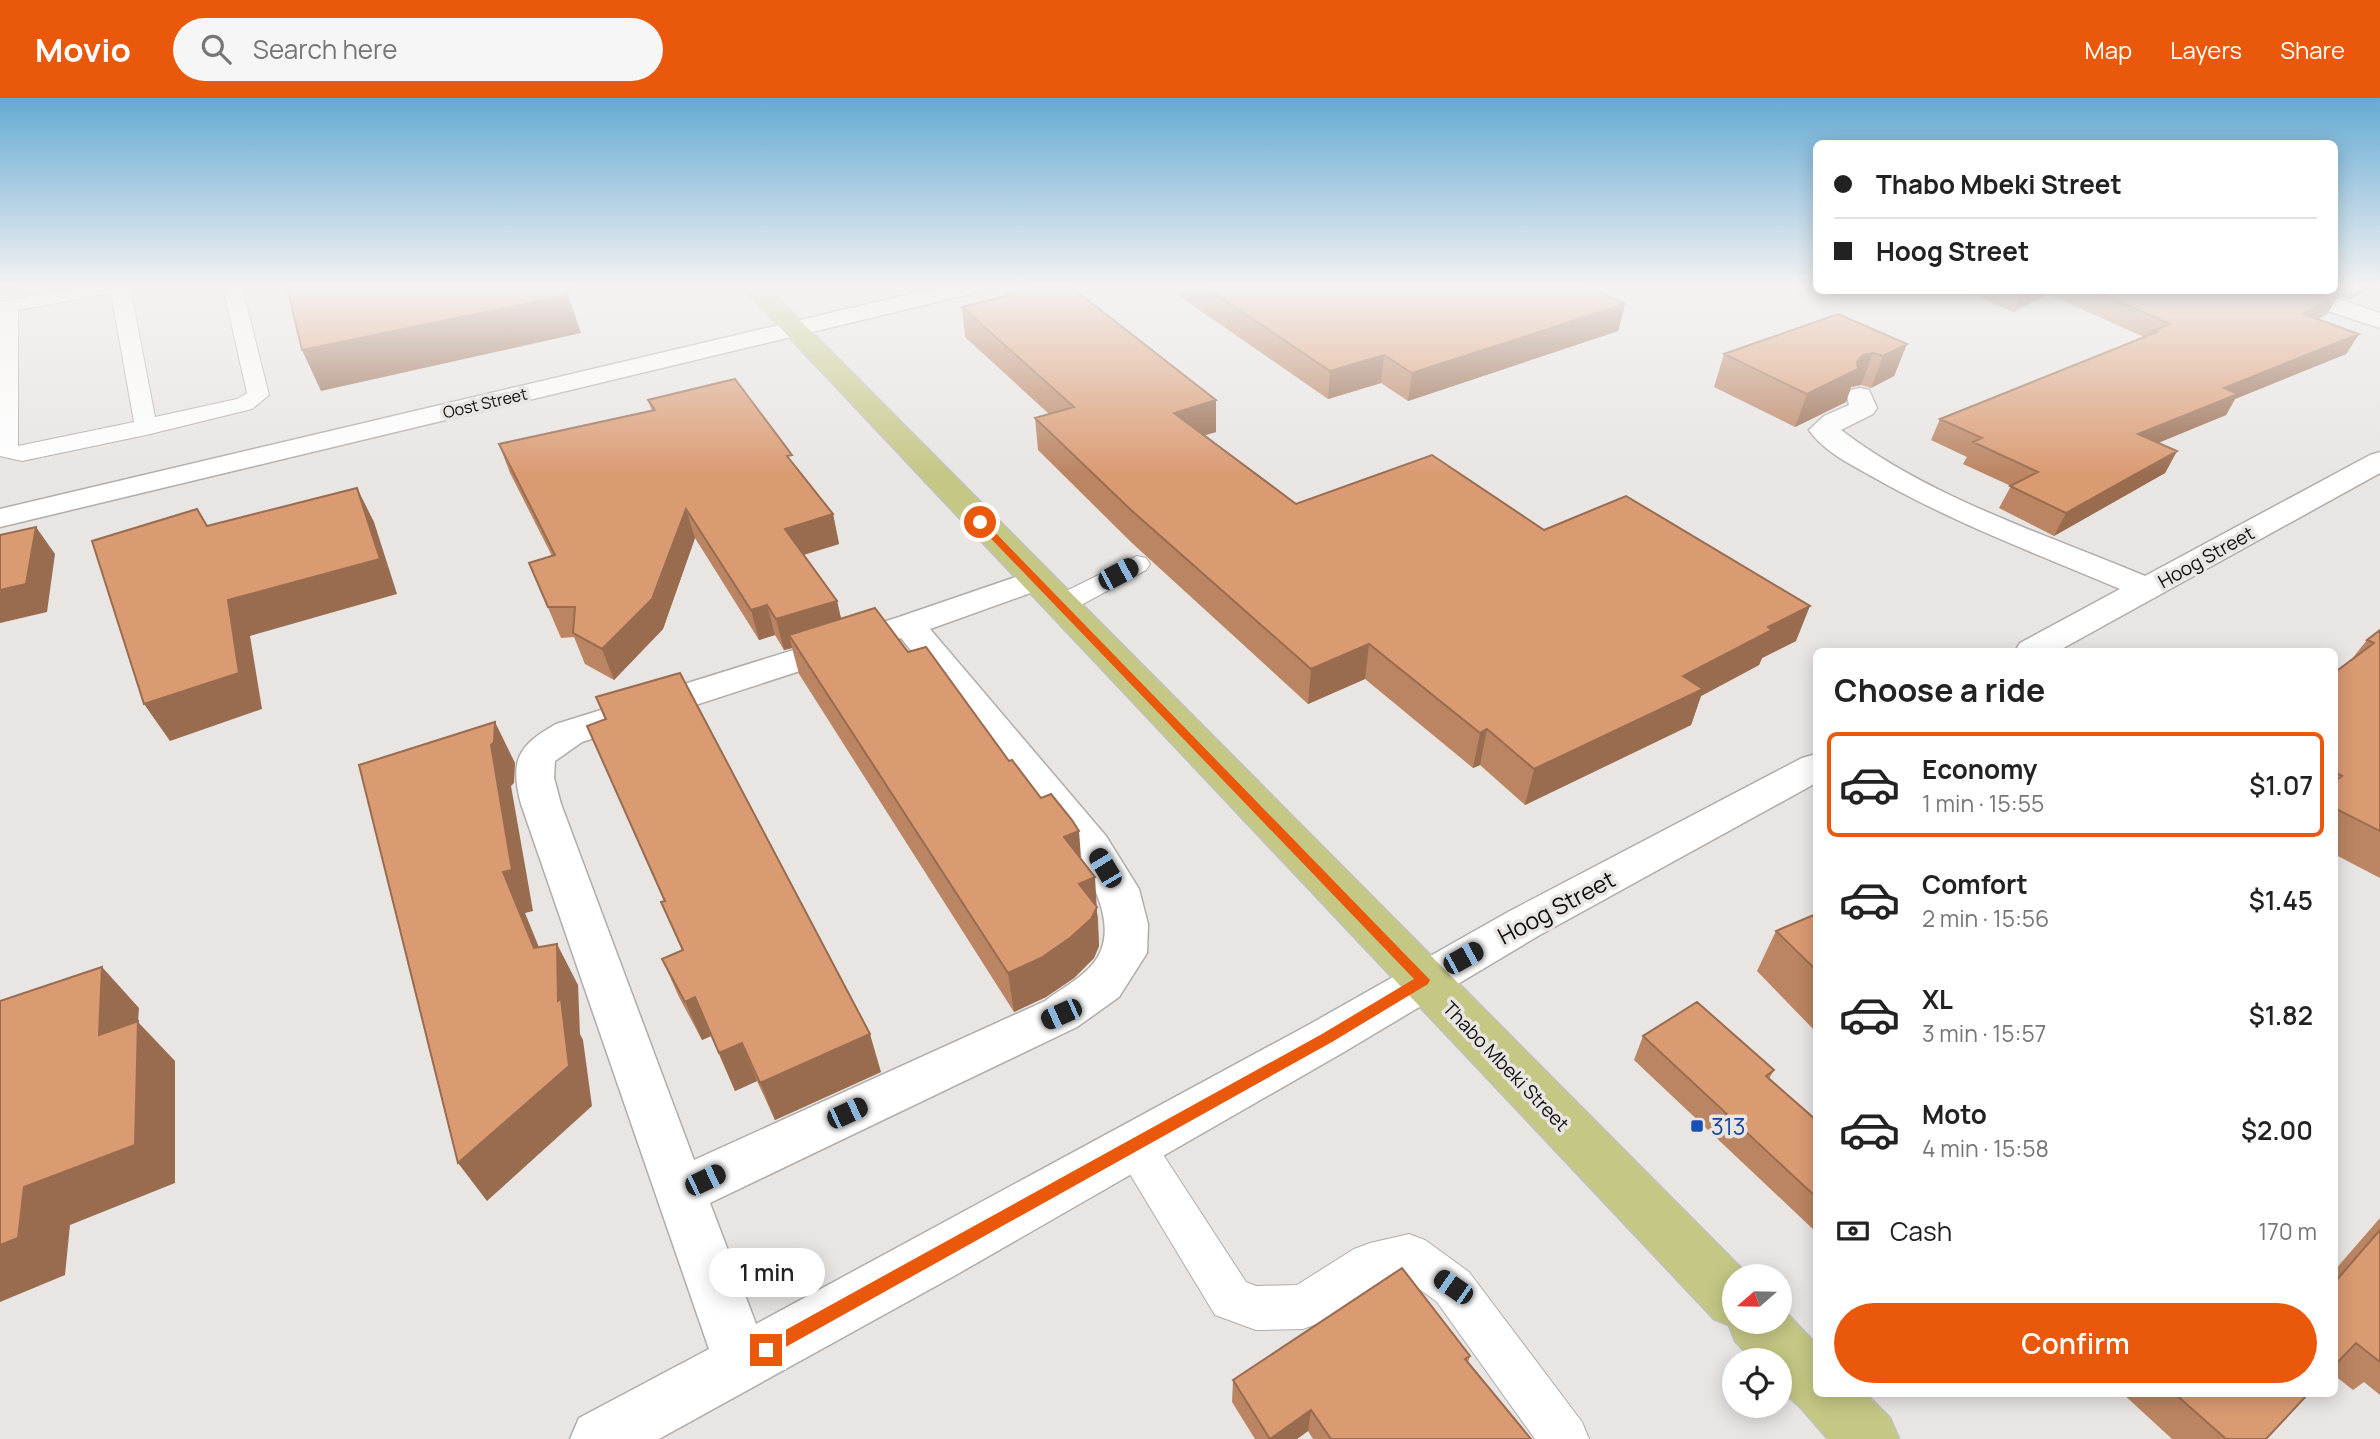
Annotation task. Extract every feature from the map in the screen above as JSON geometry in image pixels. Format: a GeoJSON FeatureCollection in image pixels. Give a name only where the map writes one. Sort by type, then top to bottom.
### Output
{"type":"FeatureCollection","features":[{"type":"Feature","properties":{"kind":"main road","name":"Thabo Mbeki Street"},"geometry":{"type":"LineString","coordinates":[[814,350],[1722,1288]]}},
{"type":"Feature","properties":{"kind":"main road"},"geometry":{"type":"LineString","coordinates":[[1767,1334],[1813,1382]]}},
{"type":"Feature","properties":{"kind":"main road"},"geometry":{"type":"LineString","coordinates":[[1828,1397],[1869,1439]]}},
{"type":"Feature","properties":{"kind":"street","name":"Oost Street"},"geometry":{"type":"LineString","coordinates":[[0,518],[708,350]]}},
{"type":"Feature","properties":{"kind":"street"},"geometry":{"type":"LineString","coordinates":[[1860,396],[1863,408],[1823,430],[1849,450],[1932,498],[2148,589]]}},
{"type":"Feature","properties":{"kind":"street","name":"Hoog Street"},"geometry":{"type":"LineString","coordinates":[[2038,648],[2380,461]]}},
{"type":"Feature","properties":{"kind":"street"},"geometry":{"type":"LineString","coordinates":[[742,1363],[541,804],[534,777],[535,759],[544,747],[569,733],[908,625],[1048,593]]}},
{"type":"Feature","properties":{"kind":"street"},"geometry":{"type":"LineString","coordinates":[[681,1191],[1061,1014],[1103,984],[1125,953],[1126,924],[1118,888],[1092,847],[953,676],[908,625]]}},
{"type":"Feature","properties":{"kind":"street","name":"Hoog Street"},"geometry":{"type":"LineString","coordinates":[[600,1439],[1134,1146],[1327,1038],[1423,980],[1813,768]]}},
{"type":"Feature","properties":{"kind":"lane"},"geometry":{"type":"LineString","coordinates":[[4,350],[6,451],[13,454],[146,428],[244,404],[258,395],[247,350]]}},
{"type":"Feature","properties":{"kind":"lane"},"geometry":{"type":"LineString","coordinates":[[132,350],[146,428]]}},
{"type":"Feature","properties":{"kind":"lane"},"geometry":{"type":"LineString","coordinates":[[1048,593],[1138,564]]}},
{"type":"Feature","properties":{"kind":"lane"},"geometry":{"type":"LineString","coordinates":[[1134,1146],[1231,1299],[1256,1308],[1303,1307],[1370,1264],[1409,1255],[1453,1287],[1565,1439]]}},
{"type":"Feature","properties":{"kind":"building"},"geometry":{"type":"Polygon","coordinates":[[[1010,350],[1151,350],[1216,400],[1174,413],[1296,504],[1432,455],[1544,530],[1626,496],[1810,606],[1768,627],[1772,630],[1683,676],[1703,689],[1534,769],[1487,729],[1480,733],[1369,644],[1311,669],[1131,510],[1035,418],[1074,407],[1010,350]]]}},
{"type":"Feature","properties":{"kind":"building"},"geometry":{"type":"Polygon","coordinates":[[[1298,350],[1484,350],[1412,373],[1384,355],[1330,371],[1298,350]]]}},
{"type":"Feature","properties":{"kind":"building"},"geometry":{"type":"Polygon","coordinates":[[[1737,350],[1896,350],[1883,356],[1873,353],[1863,355],[1857,362],[1858,369],[1807,394],[1724,354],[1737,350]]]}},
{"type":"Feature","properties":{"kind":"building"},"geometry":{"type":"Polygon","coordinates":[[[2113,350],[2320,350],[2224,388],[2238,394],[2138,434],[2177,451],[2066,513],[2010,486],[2038,472],[1973,442],[1982,438],[1940,419],[2113,350]]]}},
{"type":"Feature","properties":{"kind":"building"},"geometry":{"type":"Polygon","coordinates":[[[735,379],[792,455],[787,456],[833,514],[785,529],[837,601],[776,619],[767,605],[751,610],[686,509],[652,599],[602,649],[573,633],[575,607],[548,607],[529,563],[555,555],[499,444],[655,410],[648,400],[735,379]]]}},
{"type":"Feature","properties":{"kind":"building"},"geometry":{"type":"Polygon","coordinates":[[[357,488],[380,559],[228,600],[239,673],[144,704],[92,541],[197,509],[207,526],[357,488]]]}},
{"type":"Feature","properties":{"kind":"building"},"geometry":{"type":"Polygon","coordinates":[[[36,527],[26,584],[0,590],[0,535],[36,527]]]}},
{"type":"Feature","properties":{"kind":"building"},"geometry":{"type":"Polygon","coordinates":[[[875,608],[908,652],[926,647],[1009,761],[1012,760],[1041,798],[1051,794],[1079,831],[1064,837],[1095,877],[1079,884],[1097,907],[1091,919],[1041,958],[1008,973],[789,635],[875,608]]]}},
{"type":"Feature","properties":{"kind":"building"},"geometry":{"type":"Polygon","coordinates":[[[2380,630],[2380,831],[2338,810],[2338,779],[2342,776],[2338,774],[2338,670],[2374,643],[2367,640],[2380,630]]]}},
{"type":"Feature","properties":{"kind":"building"},"geometry":{"type":"Polygon","coordinates":[[[680,673],[870,1034],[760,1083],[742,1043],[719,1053],[695,997],[685,1002],[662,959],[683,950],[661,902],[665,901],[587,726],[606,719],[596,697],[680,673]]]}},
{"type":"Feature","properties":{"kind":"building"},"geometry":{"type":"Polygon","coordinates":[[[495,722],[494,742],[491,745],[512,870],[503,872],[534,948],[557,944],[558,1001],[561,999],[569,1066],[458,1163],[359,765],[495,722]]]}},
{"type":"Feature","properties":{"kind":"building"},"geometry":{"type":"Polygon","coordinates":[[[1813,915],[1813,967],[1776,931],[1813,915]]]}},
{"type":"Feature","properties":{"kind":"building"},"geometry":{"type":"Polygon","coordinates":[[[102,967],[99,1035],[138,1021],[135,1145],[24,1187],[18,1238],[0,1245],[0,1001],[102,967]]]}},
{"type":"Feature","properties":{"kind":"building"},"geometry":{"type":"Polygon","coordinates":[[[1697,1002],[1774,1070],[1766,1076],[1813,1117],[1813,1194],[1643,1036],[1697,1002]]]}},
{"type":"Feature","properties":{"kind":"building"},"geometry":{"type":"Polygon","coordinates":[[[2380,1230],[2380,1362],[2356,1343],[2338,1362],[2338,1278],[2380,1230]]]}},
{"type":"Feature","properties":{"kind":"building"},"geometry":{"type":"Polygon","coordinates":[[[1402,1268],[1470,1356],[1465,1359],[1531,1439],[1331,1439],[1311,1410],[1270,1439],[1233,1380],[1402,1268]]]}},
{"type":"Feature","properties":{"kind":"building"},"geometry":{"type":"Polygon","coordinates":[[[2179,1397],[2305,1397],[2266,1439],[2226,1439],[2179,1397]]]}},
{"type":"Feature","properties":{"kind":"place","name":"313"},"geometry":{"type":"Point","coordinates":[1697,1126]}},
{"type":"Feature","properties":{"kind":"route"},"geometry":{"type":"LineString","coordinates":[[766,1350],[1327,1038],[1423,980],[980,522]]}}]}
